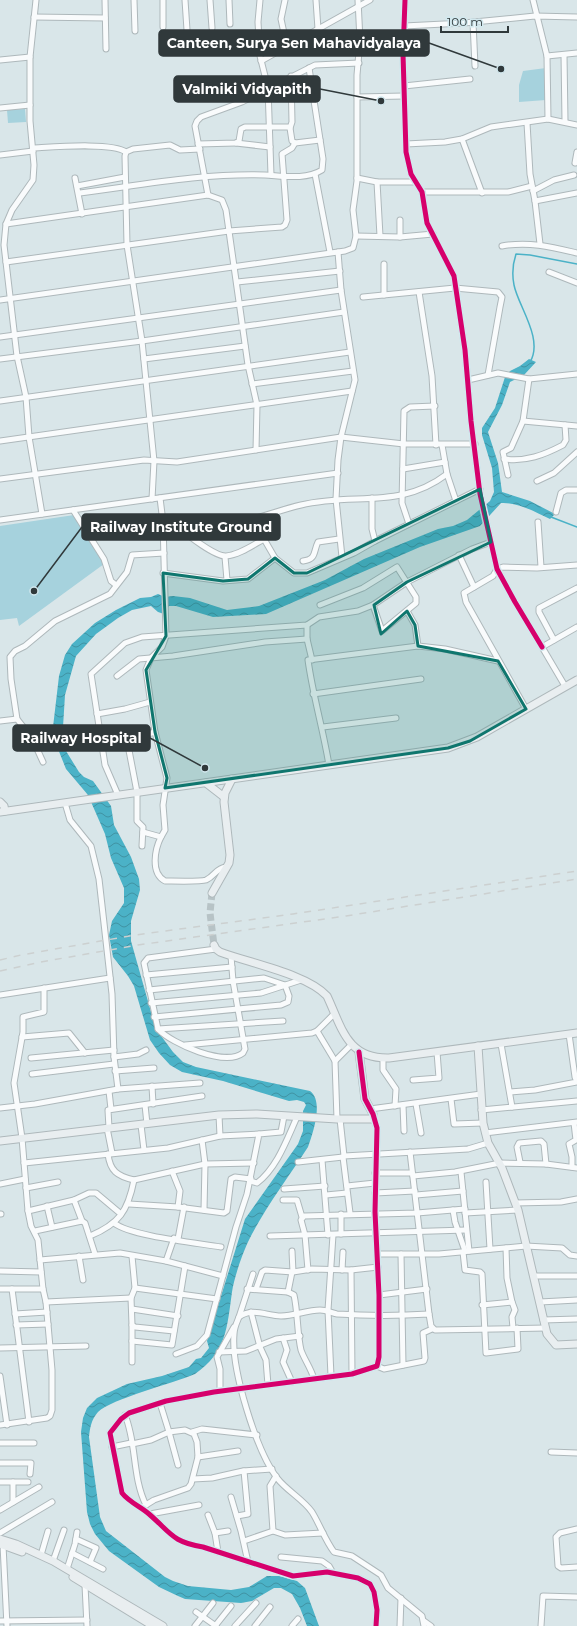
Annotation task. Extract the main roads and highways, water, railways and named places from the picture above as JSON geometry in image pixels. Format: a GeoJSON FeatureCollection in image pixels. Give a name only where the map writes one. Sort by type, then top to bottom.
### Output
{"type":"FeatureCollection","features":[{"type":"Feature","properties":{"kind":"main road"},"geometry":{"type":"LineString","coordinates":[[0,802],[4,806],[3,812],[448,748],[470,741],[577,680]]}},
{"type":"Feature","properties":{"kind":"main road"},"geometry":{"type":"LineString","coordinates":[[212,893],[226,867],[230,855],[224,797],[232,779]]}},
{"type":"Feature","properties":{"kind":"main road"},"geometry":{"type":"LineString","coordinates":[[206,782],[224,797]]}},
{"type":"Feature","properties":{"kind":"main road"},"geometry":{"type":"LineString","coordinates":[[215,947],[232,956],[301,980],[322,991],[327,996],[351,1045],[359,1052],[383,1059],[577,1033]]}},
{"type":"Feature","properties":{"kind":"main road"},"geometry":{"type":"LineString","coordinates":[[478,1046],[481,1110],[485,1133],[488,1144],[500,1163],[516,1207],[534,1276],[543,1320],[553,1344],[577,1344]]}},
{"type":"Feature","properties":{"kind":"main road"},"geometry":{"type":"LineString","coordinates":[[0,1141],[219,1115],[372,1119],[374,1117],[365,1099],[359,1052]]}},
{"type":"Feature","properties":{"kind":"main road"},"geometry":{"type":"LineString","coordinates":[[1,1543],[16,1544],[53,1561],[163,1626]]}},
{"type":"Feature","properties":{"kind":"main road"},"geometry":{"type":"LineString","coordinates":[[1,1543],[40,1560],[153,1626]]}},
{"type":"Feature","properties":{"kind":"water"},"geometry":{"type":"Polygon","coordinates":[[[529,359],[536,362],[524,375],[510,382],[502,405],[488,432],[498,463],[502,492],[530,501],[555,514],[550,519],[514,504],[501,503],[480,526],[420,547],[266,614],[213,617],[176,606],[169,606],[164,614],[158,612],[151,606],[132,610],[96,634],[76,656],[65,695],[63,727],[66,751],[79,772],[84,777],[93,781],[111,806],[114,825],[131,857],[139,879],[140,890],[131,921],[131,941],[153,1019],[159,1033],[173,1052],[183,1062],[196,1067],[310,1091],[314,1096],[317,1109],[308,1147],[254,1230],[246,1247],[234,1280],[227,1328],[224,1338],[214,1357],[206,1366],[195,1374],[105,1407],[98,1412],[90,1427],[89,1437],[100,1517],[106,1531],[165,1577],[188,1586],[231,1590],[249,1587],[267,1576],[279,1576],[297,1581],[305,1588],[319,1626],[307,1626],[300,1608],[292,1594],[281,1588],[274,1588],[252,1601],[241,1603],[185,1599],[159,1587],[109,1551],[95,1534],[90,1524],[87,1512],[81,1432],[83,1418],[87,1408],[97,1398],[127,1384],[162,1376],[189,1367],[196,1359],[201,1358],[209,1348],[207,1341],[245,1219],[298,1144],[303,1131],[303,1111],[306,1105],[304,1102],[297,1100],[289,1101],[223,1081],[182,1072],[170,1065],[150,1040],[134,986],[113,957],[109,935],[112,921],[124,903],[124,888],[111,858],[105,834],[88,795],[66,769],[54,739],[53,727],[59,676],[65,655],[72,644],[95,623],[140,598],[151,597],[158,594],[165,597],[173,596],[190,598],[227,610],[259,606],[325,580],[364,559],[438,529],[453,526],[467,520],[490,501],[494,492],[492,468],[482,435],[482,428],[495,408],[505,377],[510,371],[529,359]]]}},
{"type":"Feature","properties":{"kind":"waterway"},"geometry":{"type":"LineString","coordinates":[[530,362],[534,343],[529,323],[514,285],[513,269],[516,254],[530,255],[577,264]]}},
{"type":"Feature","properties":{"kind":"waterway"},"geometry":{"type":"LineString","coordinates":[[551,517],[577,527]]}},
{"type":"Feature","properties":{"kind":"tunnel"},"geometry":{"type":"LineString","coordinates":[[212,893],[210,913],[214,945]]}},
{"type":"Feature","properties":{"kind":"railway"},"geometry":{"type":"LineString","coordinates":[[0,960],[135,935],[293,914],[577,871]]}},
{"type":"Feature","properties":{"kind":"railway"},"geometry":{"type":"LineString","coordinates":[[0,971],[41,962],[138,945],[346,916],[577,879]]}},
{"type":"Feature","properties":{"kind":"place","name":"Canteen, Surya Sen Mahavidyalaya"},"geometry":{"type":"Point","coordinates":[501,69]}},
{"type":"Feature","properties":{"kind":"place","name":"Valmiki Vidyapith"},"geometry":{"type":"Point","coordinates":[381,101]}},
{"type":"Feature","properties":{"kind":"place","name":"Railway Institute Ground"},"geometry":{"type":"Point","coordinates":[34,591]}},
{"type":"Feature","properties":{"kind":"place","name":"Railway Hospital"},"geometry":{"type":"Point","coordinates":[205,768]}}]}
